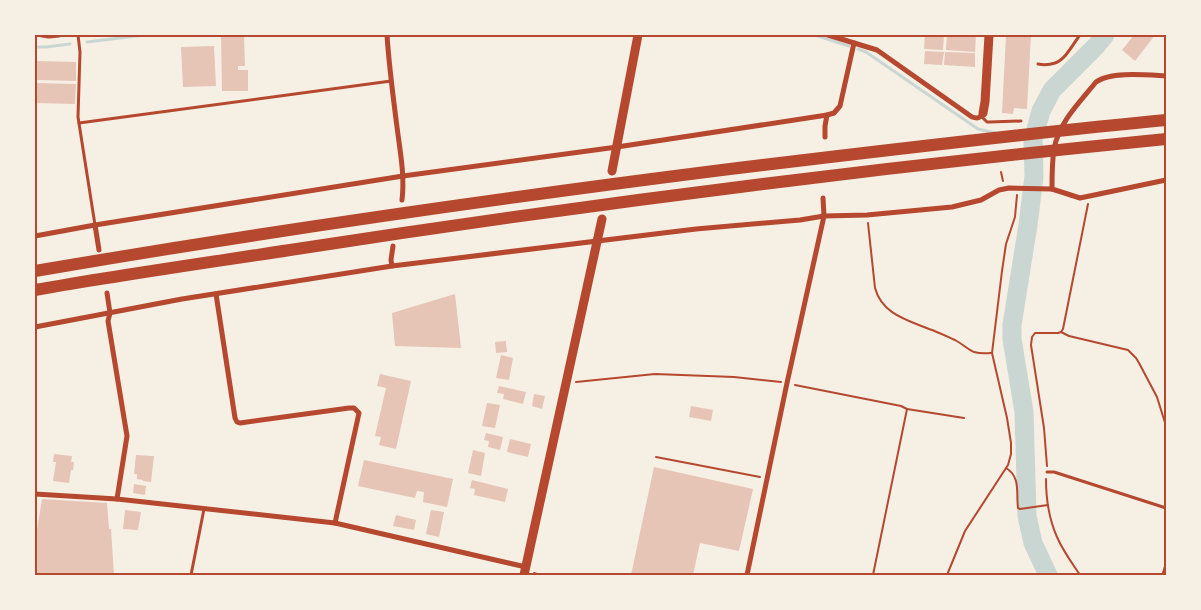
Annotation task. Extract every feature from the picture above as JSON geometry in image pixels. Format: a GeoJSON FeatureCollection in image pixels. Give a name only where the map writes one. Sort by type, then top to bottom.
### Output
{"type":"FeatureCollection","features":[{"type":"Feature","properties":{"kind":"highway"},"geometry":{"type":"LineString","coordinates":[[35,271],[424,210],[647,180],[955,142],[1166,120]]}},
{"type":"Feature","properties":{"kind":"highway"},"geometry":{"type":"LineString","coordinates":[[35,290],[426,229],[766,183],[988,157],[1166,139]]}},
{"type":"Feature","properties":{"kind":"street"},"geometry":{"type":"LineString","coordinates":[[42,35],[59,35]]}},
{"type":"Feature","properties":{"kind":"street"},"geometry":{"type":"LineString","coordinates":[[386,35],[403,176],[402,200]]}},
{"type":"Feature","properties":{"kind":"street"},"geometry":{"type":"LineString","coordinates":[[612,171],[638,35]]}},
{"type":"Feature","properties":{"kind":"street"},"geometry":{"type":"LineString","coordinates":[[828,35],[877,50],[972,117],[978,118],[982,115],[986,102],[989,35]]}},
{"type":"Feature","properties":{"kind":"street"},"geometry":{"type":"LineString","coordinates":[[35,236],[403,176],[827,116],[834,113],[840,106],[854,43]]}},
{"type":"Feature","properties":{"kind":"street"},"geometry":{"type":"LineString","coordinates":[[1049,189],[1054,149],[1065,120],[1096,82],[1106,77],[1126,75],[1166,76]]}},
{"type":"Feature","properties":{"kind":"street"},"geometry":{"type":"LineString","coordinates":[[825,138],[827,116]]}},
{"type":"Feature","properties":{"kind":"street"},"geometry":{"type":"LineString","coordinates":[[35,327],[182,299],[392,266],[712,227],[800,220],[824,216],[867,216],[952,207],[981,200],[1004,188],[1049,189],[1076,197],[1087,197],[1098,193],[1166,180]]}},
{"type":"Feature","properties":{"kind":"street"},"geometry":{"type":"LineString","coordinates":[[748,575],[787,383],[824,216],[823,198]]}},
{"type":"Feature","properties":{"kind":"street"},"geometry":{"type":"LineString","coordinates":[[35,494],[117,499],[335,523],[525,571],[602,219]]}},
{"type":"Feature","properties":{"kind":"street"},"geometry":{"type":"LineString","coordinates":[[95,225],[99,250]]}},
{"type":"Feature","properties":{"kind":"street"},"geometry":{"type":"LineString","coordinates":[[392,266],[393,246]]}},
{"type":"Feature","properties":{"kind":"street"},"geometry":{"type":"LineString","coordinates":[[107,293],[110,313],[108,321],[127,436],[117,499]]}},
{"type":"Feature","properties":{"kind":"street"},"geometry":{"type":"LineString","coordinates":[[216,294],[237,422],[349,408],[354,408],[359,414],[335,523]]}},
{"type":"Feature","properties":{"kind":"street"},"geometry":{"type":"LineString","coordinates":[[1164,575],[1166,568]]}},
{"type":"Feature","properties":{"kind":"lane"},"geometry":{"type":"LineString","coordinates":[[78,35],[80,52],[78,117],[95,225]]}},
{"type":"Feature","properties":{"kind":"lane"},"geometry":{"type":"LineString","coordinates":[[1038,64],[1050,65],[1057,63],[1065,56],[1080,35]]}},
{"type":"Feature","properties":{"kind":"lane"},"geometry":{"type":"LineString","coordinates":[[79,123],[391,81]]}},
{"type":"Feature","properties":{"kind":"lane"},"geometry":{"type":"LineString","coordinates":[[982,115],[987,122],[1021,121]]}},
{"type":"Feature","properties":{"kind":"lane"},"geometry":{"type":"LineString","coordinates":[[1047,472],[1054,472],[1166,508]]}},
{"type":"Feature","properties":{"kind":"lane"},"geometry":{"type":"LineString","coordinates":[[191,575],[204,509]]}},
{"type":"Feature","properties":{"kind":"path"},"geometry":{"type":"LineString","coordinates":[[1001,172],[1004,188]]}},
{"type":"Feature","properties":{"kind":"path"},"geometry":{"type":"LineString","coordinates":[[947,575],[965,530],[1008,465],[1011,454],[1007,418],[992,353],[1006,244],[1015,217],[1020,188]]}},
{"type":"Feature","properties":{"kind":"path"},"geometry":{"type":"LineString","coordinates":[[1061,332],[1065,324],[1086,218],[1087,197]]}},
{"type":"Feature","properties":{"kind":"path"},"geometry":{"type":"LineString","coordinates":[[867,216],[876,294],[883,304],[898,317],[955,340],[974,352],[982,354],[992,353]]}},
{"type":"Feature","properties":{"kind":"path"},"geometry":{"type":"LineString","coordinates":[[1080,575],[1057,538],[1048,505],[1044,428],[1031,340],[1035,333],[1061,332],[1069,336],[1128,350],[1139,363],[1156,397],[1166,426]]}},
{"type":"Feature","properties":{"kind":"path"},"geometry":{"type":"LineString","coordinates":[[566,383],[655,374],[734,377],[787,383],[901,406],[907,409],[964,418]]}},
{"type":"Feature","properties":{"kind":"path"},"geometry":{"type":"LineString","coordinates":[[873,575],[907,409]]}},
{"type":"Feature","properties":{"kind":"path"},"geometry":{"type":"LineString","coordinates":[[656,457],[767,478]]}},
{"type":"Feature","properties":{"kind":"path"},"geometry":{"type":"LineString","coordinates":[[1006,468],[1013,473],[1016,480],[1018,508],[1048,505]]}},
{"type":"Feature","properties":{"kind":"building"},"geometry":{"type":"Polygon","coordinates":[[[221,35],[244,35],[245,66],[238,66],[238,70],[248,70],[248,91],[222,91],[221,35]]]}},
{"type":"Feature","properties":{"kind":"building"},"geometry":{"type":"Polygon","coordinates":[[[925,35],[944,35],[943,50],[924,49],[925,35]]]}},
{"type":"Feature","properties":{"kind":"building"},"geometry":{"type":"Polygon","coordinates":[[[947,35],[976,35],[975,52],[946,50],[947,35]]]}},
{"type":"Feature","properties":{"kind":"building"},"geometry":{"type":"Polygon","coordinates":[[[1006,35],[1031,35],[1027,109],[1014,108],[1013,114],[1002,113],[1006,35]]]}},
{"type":"Feature","properties":{"kind":"building"},"geometry":{"type":"Polygon","coordinates":[[[1134,35],[1155,35],[1135,61],[1122,50],[1134,35]]]}},
{"type":"Feature","properties":{"kind":"building"},"geometry":{"type":"Polygon","coordinates":[[[214,46],[216,86],[183,87],[181,47],[214,46]]]}},
{"type":"Feature","properties":{"kind":"building"},"geometry":{"type":"Polygon","coordinates":[[[925,51],[944,52],[942,65],[924,64],[925,51]]]}},
{"type":"Feature","properties":{"kind":"building"},"geometry":{"type":"Polygon","coordinates":[[[945,52],[975,53],[975,67],[944,65],[945,52]]]}},
{"type":"Feature","properties":{"kind":"building"},"geometry":{"type":"Polygon","coordinates":[[[37,61],[76,62],[76,81],[37,80],[37,61]]]}},
{"type":"Feature","properties":{"kind":"building"},"geometry":{"type":"Polygon","coordinates":[[[35,83],[76,84],[75,104],[35,103],[35,83]]]}},
{"type":"Feature","properties":{"kind":"building"},"geometry":{"type":"Polygon","coordinates":[[[455,294],[461,348],[395,346],[392,313],[455,294]]]}},
{"type":"Feature","properties":{"kind":"building"},"geometry":{"type":"Polygon","coordinates":[[[506,341],[507,352],[496,353],[495,342],[506,341]]]}},
{"type":"Feature","properties":{"kind":"building"},"geometry":{"type":"Polygon","coordinates":[[[501,355],[513,358],[509,380],[496,378],[501,355]]]}},
{"type":"Feature","properties":{"kind":"building"},"geometry":{"type":"Polygon","coordinates":[[[380,374],[411,381],[396,449],[379,445],[381,437],[375,436],[386,388],[377,386],[380,374]]]}},
{"type":"Feature","properties":{"kind":"building"},"geometry":{"type":"Polygon","coordinates":[[[499,386],[526,392],[523,404],[503,399],[504,394],[497,393],[499,386]]]}},
{"type":"Feature","properties":{"kind":"building"},"geometry":{"type":"Polygon","coordinates":[[[534,394],[545,396],[542,409],[532,406],[534,394]]]}},
{"type":"Feature","properties":{"kind":"building"},"geometry":{"type":"Polygon","coordinates":[[[487,403],[500,405],[495,428],[482,426],[487,403]]]}},
{"type":"Feature","properties":{"kind":"building"},"geometry":{"type":"Polygon","coordinates":[[[691,406],[713,410],[711,421],[689,417],[691,406]]]}},
{"type":"Feature","properties":{"kind":"building"},"geometry":{"type":"Polygon","coordinates":[[[486,433],[503,437],[500,450],[488,447],[489,441],[484,440],[486,433]]]}},
{"type":"Feature","properties":{"kind":"building"},"geometry":{"type":"Polygon","coordinates":[[[510,439],[531,444],[528,457],[507,452],[510,439]]]}},
{"type":"Feature","properties":{"kind":"building"},"geometry":{"type":"Polygon","coordinates":[[[473,450],[485,453],[481,476],[468,473],[473,450]]]}},
{"type":"Feature","properties":{"kind":"building"},"geometry":{"type":"Polygon","coordinates":[[[54,454],[72,456],[71,462],[74,462],[69,483],[53,481],[56,462],[53,462],[54,454]]]}},
{"type":"Feature","properties":{"kind":"building"},"geometry":{"type":"Polygon","coordinates":[[[136,455],[154,456],[151,482],[137,479],[137,474],[134,474],[136,455]]]}},
{"type":"Feature","properties":{"kind":"building"},"geometry":{"type":"Polygon","coordinates":[[[364,460],[453,479],[447,507],[423,502],[424,492],[417,491],[415,498],[358,486],[364,460]]]}},
{"type":"Feature","properties":{"kind":"building"},"geometry":{"type":"Polygon","coordinates":[[[654,467],[753,489],[739,551],[700,543],[693,575],[631,575],[654,467]]]}},
{"type":"Feature","properties":{"kind":"building"},"geometry":{"type":"Polygon","coordinates":[[[472,480],[508,489],[505,502],[474,495],[475,489],[470,488],[472,480]]]}},
{"type":"Feature","properties":{"kind":"building"},"geometry":{"type":"Polygon","coordinates":[[[134,484],[146,486],[145,495],[133,493],[134,484]]]}},
{"type":"Feature","properties":{"kind":"building"},"geometry":{"type":"Polygon","coordinates":[[[42,499],[107,503],[114,575],[35,575],[35,542],[42,499]]]}},
{"type":"Feature","properties":{"kind":"building"},"geometry":{"type":"Polygon","coordinates":[[[125,510],[141,512],[138,530],[123,529],[125,510]]]}},
{"type":"Feature","properties":{"kind":"building"},"geometry":{"type":"Polygon","coordinates":[[[431,510],[444,512],[439,537],[426,534],[431,510]]]}},
{"type":"Feature","properties":{"kind":"building"},"geometry":{"type":"Polygon","coordinates":[[[396,515],[416,520],[414,530],[393,526],[396,515]]]}},
{"type":"Feature","properties":{"kind":"waterway"},"geometry":{"type":"LineString","coordinates":[[87,42],[144,35]]}},
{"type":"Feature","properties":{"kind":"waterway"},"geometry":{"type":"LineString","coordinates":[[815,35],[849,46]]}},
{"type":"Feature","properties":{"kind":"waterway"},"geometry":{"type":"LineString","coordinates":[[1048,575],[1033,543],[1027,516],[1024,412],[1012,339],[1012,325],[1034,176],[1033,140],[1041,111],[1052,90],[1105,35]]}},
{"type":"Feature","properties":{"kind":"waterway"},"geometry":{"type":"LineString","coordinates":[[35,47],[70,44]]}},
{"type":"Feature","properties":{"kind":"waterway"},"geometry":{"type":"LineString","coordinates":[[858,49],[866,52],[978,129],[995,133]]}}]}
